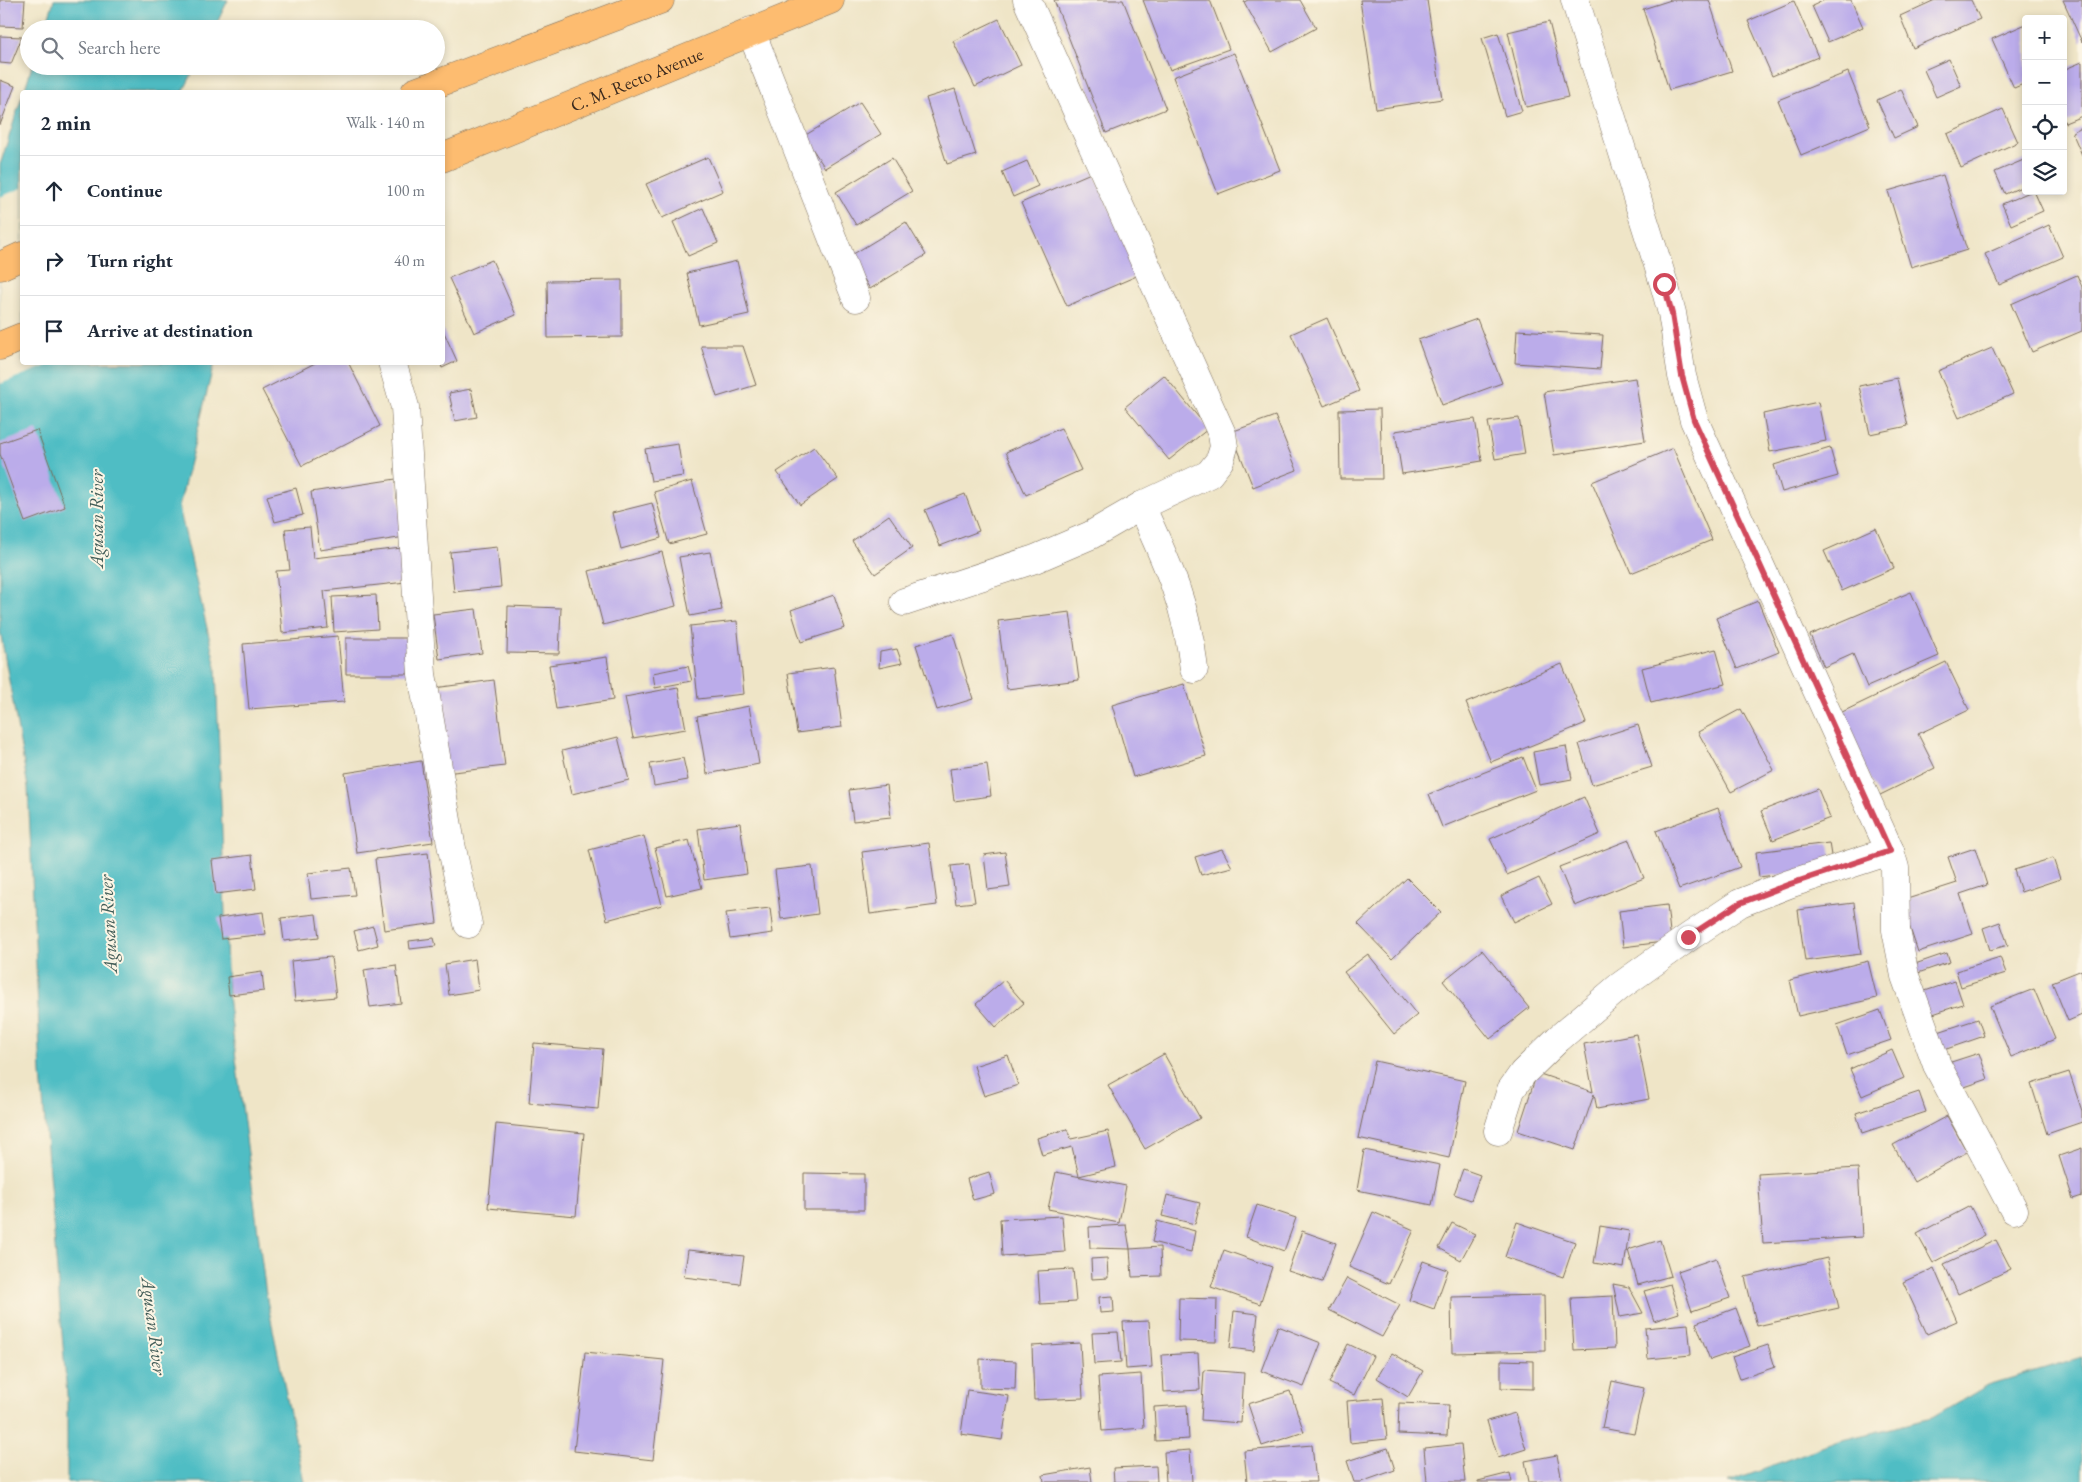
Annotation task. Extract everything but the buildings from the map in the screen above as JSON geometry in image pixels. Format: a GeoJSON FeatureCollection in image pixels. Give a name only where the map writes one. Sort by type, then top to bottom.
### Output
{"type":"FeatureCollection","features":[{"type":"Feature","properties":{"kind":"highway"},"geometry":{"type":"LineString","coordinates":[[420,90],[660,0]]}},
{"type":"Feature","properties":{"kind":"highway","name":"C. M. Recto Avenue"},"geometry":{"type":"LineString","coordinates":[[445,157],[830,0]]}},
{"type":"Feature","properties":{"kind":"highway"},"geometry":{"type":"LineString","coordinates":[[0,266],[20,257]]}},
{"type":"Feature","properties":{"kind":"highway"},"geometry":{"type":"LineString","coordinates":[[0,346],[20,338]]}},
{"type":"Feature","properties":{"kind":"street"},"geometry":{"type":"LineString","coordinates":[[904,602],[1035,559],[1091,535],[1141,506],[1209,474],[1220,460],[1224,447],[1222,434],[1028,0]]}},
{"type":"Feature","properties":{"kind":"street"},"geometry":{"type":"LineString","coordinates":[[1575,0],[1664,284],[1672,314],[1682,376],[1694,420],[1890,851],[1895,868],[1900,956],[1905,976],[1937,1066],[2014,1210]]}},
{"type":"Feature","properties":{"kind":"street"},"geometry":{"type":"LineString","coordinates":[[751,31],[856,298]]}},
{"type":"Feature","properties":{"kind":"street"},"geometry":{"type":"LineString","coordinates":[[393,365],[405,407],[422,674],[451,844],[468,924]]}},
{"type":"Feature","properties":{"kind":"street"},"geometry":{"type":"LineString","coordinates":[[1141,506],[1178,591],[1186,616],[1194,669]]}},
{"type":"Feature","properties":{"kind":"street"},"geometry":{"type":"LineString","coordinates":[[1498,1131],[1511,1090],[1523,1074],[1558,1039],[1620,987],[1688,937],[1740,903],[1790,884],[1890,851]]}},
{"type":"Feature","properties":{"kind":"water"},"geometry":{"type":"Polygon","coordinates":[[[54,0],[228,0],[218,20],[48,20],[54,0]]]}},
{"type":"Feature","properties":{"kind":"water"},"geometry":{"type":"Polygon","coordinates":[[[29,75],[192,75],[184,90],[25,90],[29,75]]]}},
{"type":"Feature","properties":{"kind":"water","name":"Agusan River"},"geometry":{"type":"Polygon","coordinates":[[[20,102],[20,365],[214,365],[179,507],[216,667],[228,996],[266,1295],[304,1482],[67,1482],[67,1395],[41,1074],[28,787],[0,630],[0,165],[20,102]]]}},
{"type":"Feature","properties":{"kind":"water"},"geometry":{"type":"Polygon","coordinates":[[[2082,1357],[2082,1482],[1727,1482],[1838,1441],[1932,1418],[1988,1385],[2082,1357]]]}},
{"type":"Feature","properties":{"kind":"pier"},"geometry":{"type":"Polygon","coordinates":[[[20,189],[20,365],[48,365],[0,384],[0,197],[20,189]]]}},
{"type":"Feature","properties":{"kind":"route"},"geometry":{"type":"LineString","coordinates":[[1664,284],[1672,314],[1682,376],[1694,420],[1890,851],[1790,884],[1740,903],[1688,937]]}}]}
